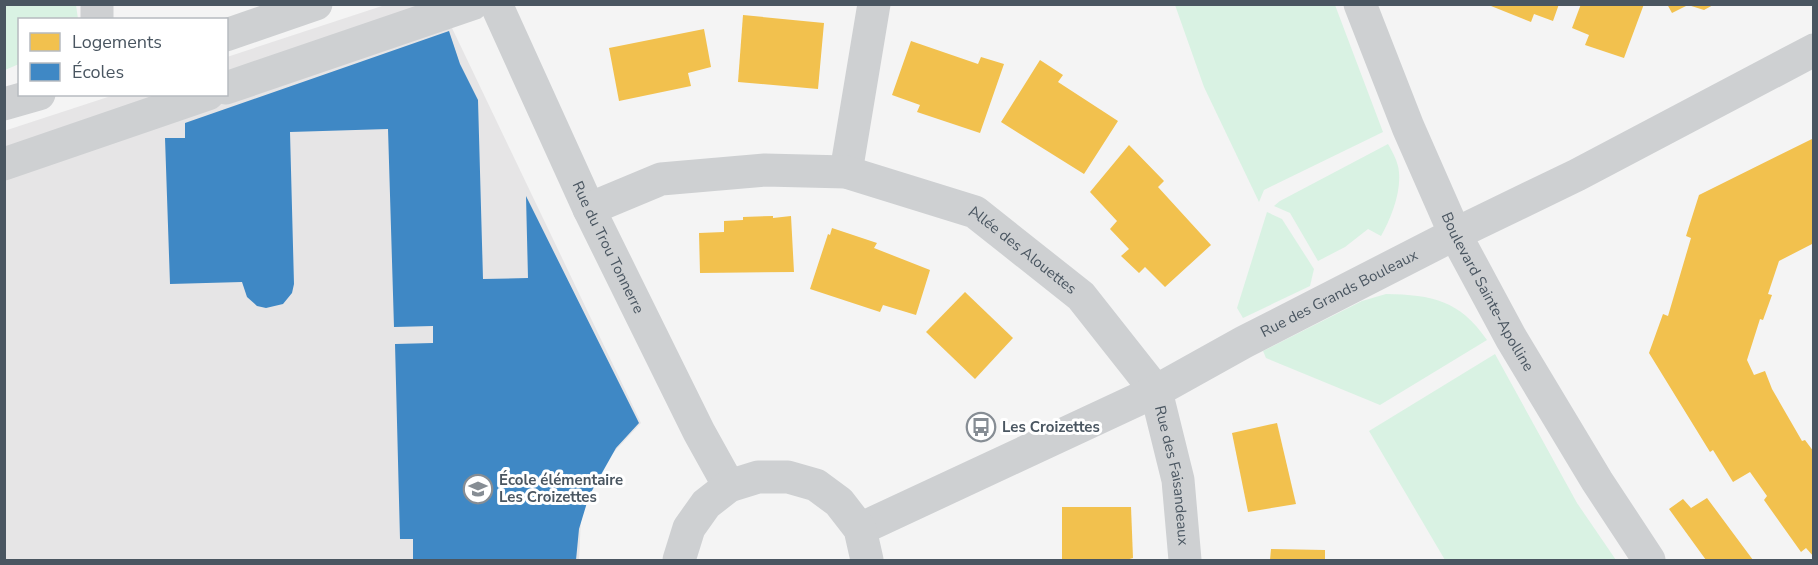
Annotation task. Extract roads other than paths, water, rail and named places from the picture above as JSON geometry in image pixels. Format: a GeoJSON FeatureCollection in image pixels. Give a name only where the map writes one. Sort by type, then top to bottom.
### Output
{"type":"FeatureCollection","features":[{"type":"Feature","properties":{"kind":"street"},"geometry":{"type":"LineString","coordinates":[[228,34],[316,4]]}},
{"type":"Feature","properties":{"kind":"street"},"geometry":{"type":"LineString","coordinates":[[228,87],[472,4]]}},
{"type":"Feature","properties":{"kind":"street","name":"Rue du Trou Tonnerre"},"geometry":{"type":"LineString","coordinates":[[496,4],[589,209],[699,432],[729,486]]}},
{"type":"Feature","properties":{"kind":"street"},"geometry":{"type":"LineString","coordinates":[[846,172],[874,4]]}},
{"type":"Feature","properties":{"kind":"street","name":"Boulevard Sainte-Apolline"},"geometry":{"type":"LineString","coordinates":[[1360,4],[1408,126],[1455,234],[1511,338],[1597,482],[1649,561]]}},
{"type":"Feature","properties":{"kind":"street","name":"Rue des Grands Bouleaux"},"geometry":{"type":"LineString","coordinates":[[860,529],[1156,391],[1244,342],[1576,175],[1814,50]]}},
{"type":"Feature","properties":{"kind":"street"},"geometry":{"type":"LineString","coordinates":[[4,104],[32,96]]}},
{"type":"Feature","properties":{"kind":"street"},"geometry":{"type":"LineString","coordinates":[[4,164],[202,96]]}},
{"type":"Feature","properties":{"kind":"street","name":"Allée des Alouettes"},"geometry":{"type":"LineString","coordinates":[[589,209],[661,179],[765,170],[846,172],[975,212],[1082,296],[1156,391]]}},
{"type":"Feature","properties":{"kind":"street","name":"Rue des Faisandeaux"},"geometry":{"type":"LineString","coordinates":[[1156,391],[1178,480],[1185,561]]}},
{"type":"Feature","properties":{"kind":"street"},"geometry":{"type":"LineString","coordinates":[[679,561],[688,528],[706,504],[729,486],[758,477],[788,477],[816,485],[839,502],[860,529],[867,561]]}},
{"type":"Feature","properties":{"kind":"place","name":"Les Croizettes"},"geometry":{"type":"Point","coordinates":[981,427]}},
{"type":"Feature","properties":{"kind":"place","name":"École élémentaire Les Croizettes"},"geometry":{"type":"Point","coordinates":[478,489]}}]}
